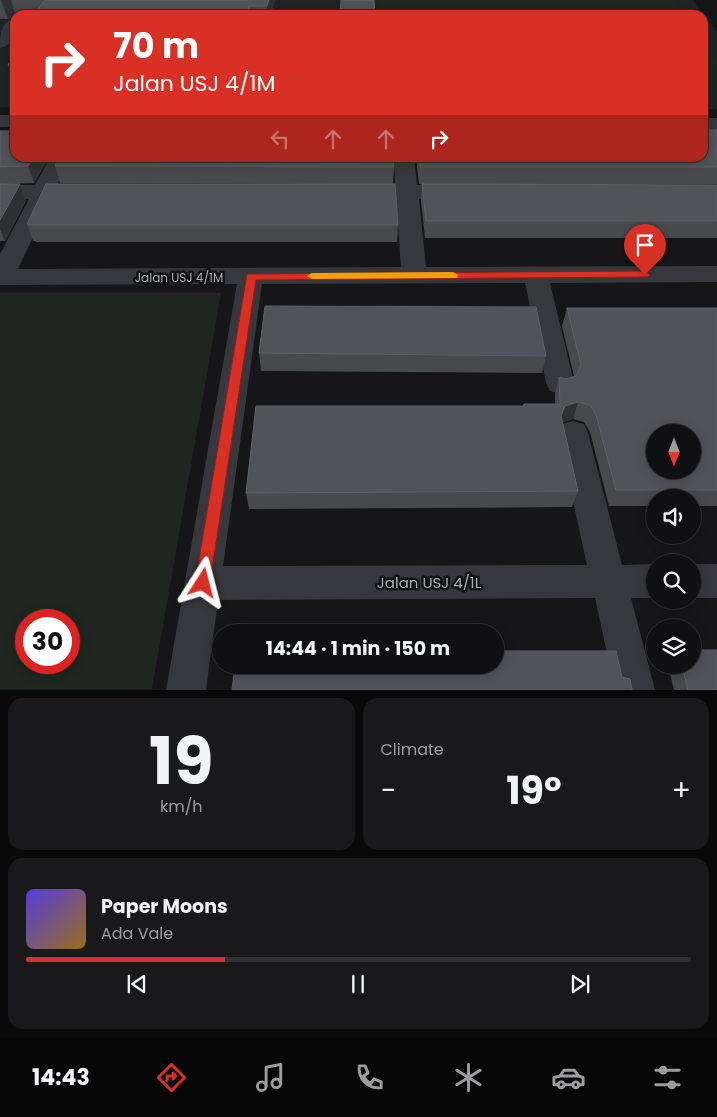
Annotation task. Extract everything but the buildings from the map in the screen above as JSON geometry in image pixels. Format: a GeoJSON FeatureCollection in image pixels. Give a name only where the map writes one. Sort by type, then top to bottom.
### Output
{"type":"FeatureCollection","features":[{"type":"Feature","properties":{"kind":"street"},"geometry":{"type":"LineString","coordinates":[[0,43],[10,30]]}},
{"type":"Feature","properties":{"kind":"street"},"geometry":{"type":"LineString","coordinates":[[0,277],[58,162]]}},
{"type":"Feature","properties":{"kind":"street"},"geometry":{"type":"LineString","coordinates":[[404,162],[414,276]]}},
{"type":"Feature","properties":{"kind":"street"},"geometry":{"type":"LineString","coordinates":[[0,192],[102,192]]}},
{"type":"Feature","properties":{"kind":"street"},"geometry":{"type":"LineString","coordinates":[[338,192],[475,192]]}},
{"type":"Feature","properties":{"kind":"street","name":"Jalan USJ 4/1M"},"geometry":{"type":"LineString","coordinates":[[0,277],[717,274]]}},
{"type":"Feature","properties":{"kind":"street"},"geometry":{"type":"LineString","coordinates":[[536,275],[560,383]]}},
{"type":"Feature","properties":{"kind":"street"},"geometry":{"type":"LineString","coordinates":[[186,690],[251,276]]}},
{"type":"Feature","properties":{"kind":"street"},"geometry":{"type":"LineString","coordinates":[[573,433],[635,690]]}},
{"type":"Feature","properties":{"kind":"street","name":"Jalan USJ 4/1L"},"geometry":{"type":"LineString","coordinates":[[203,583],[646,581]]}},
{"type":"Feature","properties":{"kind":"street"},"geometry":{"type":"LineString","coordinates":[[701,581],[717,581]]}},
{"type":"Feature","properties":{"kind":"shaded area"},"geometry":{"type":"Polygon","coordinates":[[[0,0],[693,0],[700,10],[10,10],[10,107],[0,107],[0,0]]]}},
{"type":"Feature","properties":{"kind":"shaded area"},"geometry":{"type":"Polygon","coordinates":[[[378,0],[674,0],[681,10],[379,10],[378,0]]]}},
{"type":"Feature","properties":{"kind":"shaded area"},"geometry":{"type":"Polygon","coordinates":[[[708,20],[717,32],[717,109],[708,109],[708,20]]]}},
{"type":"Feature","properties":{"kind":"shaded area"},"geometry":{"type":"Polygon","coordinates":[[[708,48],[717,60],[717,96],[708,96],[708,48]]]}},
{"type":"Feature","properties":{"kind":"shaded area"},"geometry":{"type":"Polygon","coordinates":[[[0,293],[221,293],[152,689],[0,689],[0,293]]]}},
{"type":"Feature","properties":{"kind":"slow traffic"},"geometry":{"type":"LineString","coordinates":[[312,276],[453,275]]}},
{"type":"Feature","properties":{"kind":"route"},"geometry":{"type":"LineString","coordinates":[[203,583],[251,276],[645,275]]}}]}
